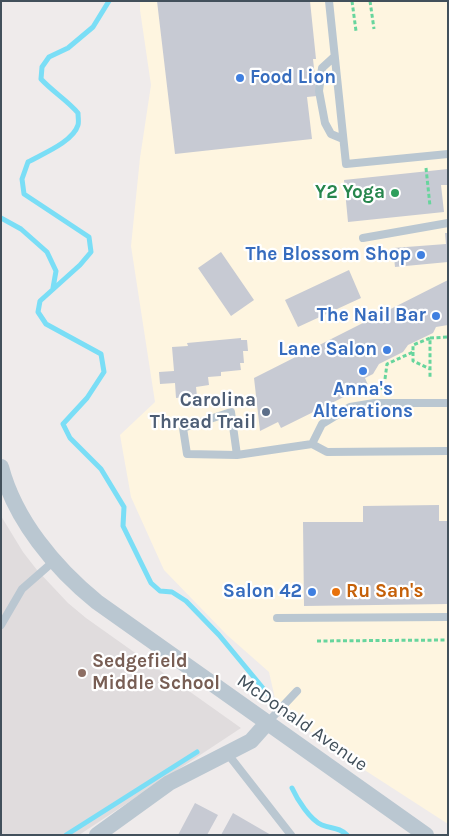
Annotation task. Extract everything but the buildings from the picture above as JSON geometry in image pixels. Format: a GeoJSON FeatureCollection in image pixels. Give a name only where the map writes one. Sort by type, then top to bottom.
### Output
{"type":"FeatureCollection","features":[{"type":"Feature","properties":{"kind":"street","name":"McDonald Avenue"},"geometry":{"type":"LineString","coordinates":[[1,467],[24,519],[44,549],[69,577],[97,602],[426,835]]}},
{"type":"Feature","properties":{"kind":"street"},"geometry":{"type":"LineString","coordinates":[[97,835],[170,783],[251,741],[268,723]]}},
{"type":"Feature","properties":{"kind":"lane"},"geometry":{"type":"LineString","coordinates":[[329,1],[346,164],[448,154]]}},
{"type":"Feature","properties":{"kind":"lane"},"geometry":{"type":"LineString","coordinates":[[334,57],[322,68],[319,91],[325,123],[331,134],[343,138]]}},
{"type":"Feature","properties":{"kind":"lane"},"geometry":{"type":"LineString","coordinates":[[363,238],[448,223]]}},
{"type":"Feature","properties":{"kind":"lane"},"geometry":{"type":"LineString","coordinates":[[312,444],[322,424],[350,407],[374,404],[448,402]]}},
{"type":"Feature","properties":{"kind":"lane"},"geometry":{"type":"LineString","coordinates":[[237,455],[231,412],[183,428],[187,454],[237,455],[312,444],[327,452],[448,452]]}},
{"type":"Feature","properties":{"kind":"lane"},"geometry":{"type":"LineString","coordinates":[[1,625],[22,589],[54,561]]}},
{"type":"Feature","properties":{"kind":"lane"},"geometry":{"type":"LineString","coordinates":[[277,618],[448,617]]}},
{"type":"Feature","properties":{"kind":"lane"},"geometry":{"type":"LineString","coordinates":[[268,723],[297,691]]}},
{"type":"Feature","properties":{"kind":"lane"},"geometry":{"type":"LineString","coordinates":[[228,753],[291,835]]}},
{"type":"Feature","properties":{"kind":"path"},"geometry":{"type":"LineString","coordinates":[[352,1],[356,31]]}},
{"type":"Feature","properties":{"kind":"path"},"geometry":{"type":"LineString","coordinates":[[370,1],[374,29]]}},
{"type":"Feature","properties":{"kind":"path"},"geometry":{"type":"LineString","coordinates":[[426,168],[430,206]]}},
{"type":"Feature","properties":{"kind":"path"},"geometry":{"type":"LineString","coordinates":[[430,369],[413,360],[413,346],[430,338],[448,337]]}},
{"type":"Feature","properties":{"kind":"path"},"geometry":{"type":"LineString","coordinates":[[430,338],[430,378]]}},
{"type":"Feature","properties":{"kind":"path"},"geometry":{"type":"LineString","coordinates":[[385,379],[387,364],[413,352]]}},
{"type":"Feature","properties":{"kind":"path"},"geometry":{"type":"LineString","coordinates":[[317,641],[448,640]]}},
{"type":"Feature","properties":{"kind":"shaded area"},"geometry":{"type":"Polygon","coordinates":[[[140,1],[448,1],[448,824],[329,747],[276,703],[269,672],[227,635],[164,570],[131,497],[120,435],[155,402],[131,246],[140,158],[151,85],[140,1]]]}},
{"type":"Feature","properties":{"kind":"shaded area","name":"Sedgefield Middle School"},"geometry":{"type":"Polygon","coordinates":[[[1,516],[23,552],[68,603],[86,618],[241,728],[79,835],[1,835],[1,516]]]}},
{"type":"Feature","properties":{"kind":"waterway"},"geometry":{"type":"LineString","coordinates":[[109,1],[93,27],[68,48],[49,57],[42,67],[41,79],[78,113],[78,124],[75,131],[64,142],[28,162],[22,179],[24,194],[89,237],[91,252],[80,265],[40,301],[38,312],[46,324],[101,354],[104,372],[87,398],[63,424],[70,438],[101,469],[124,507],[123,526],[151,583],[160,591],[172,592],[186,601],[219,635],[267,693]]}},
{"type":"Feature","properties":{"kind":"waterway"},"geometry":{"type":"LineString","coordinates":[[1,218],[21,229],[47,252],[56,271],[53,288]]}},
{"type":"Feature","properties":{"kind":"waterway"},"geometry":{"type":"LineString","coordinates":[[66,835],[197,752]]}},
{"type":"Feature","properties":{"kind":"waterway"},"geometry":{"type":"LineString","coordinates":[[292,788],[313,819],[322,825],[338,829],[347,835]]}},
{"type":"Feature","properties":{"kind":"place","name":"Food Lion"},"geometry":{"type":"Point","coordinates":[240,78]}},
{"type":"Feature","properties":{"kind":"place","name":"Y2 Yoga"},"geometry":{"type":"Point","coordinates":[395,193]}},
{"type":"Feature","properties":{"kind":"place","name":"The Blossom Shop"},"geometry":{"type":"Point","coordinates":[421,255]}},
{"type":"Feature","properties":{"kind":"place","name":"The Nail Bar"},"geometry":{"type":"Point","coordinates":[436,316]}},
{"type":"Feature","properties":{"kind":"place","name":"Lane Salon"},"geometry":{"type":"Point","coordinates":[387,350]}},
{"type":"Feature","properties":{"kind":"place","name":"Anna's Alterations"},"geometry":{"type":"Point","coordinates":[363,371]}},
{"type":"Feature","properties":{"kind":"place","name":"Carolina Thread Trail"},"geometry":{"type":"Point","coordinates":[266,412]}},
{"type":"Feature","properties":{"kind":"place","name":"Salon 42"},"geometry":{"type":"Point","coordinates":[312,592]}},
{"type":"Feature","properties":{"kind":"place","name":"Ru San's"},"geometry":{"type":"Point","coordinates":[336,592]}},
{"type":"Feature","properties":{"kind":"place","name":"Sedgefield Middle School"},"geometry":{"type":"Point","coordinates":[82,673]}}]}
